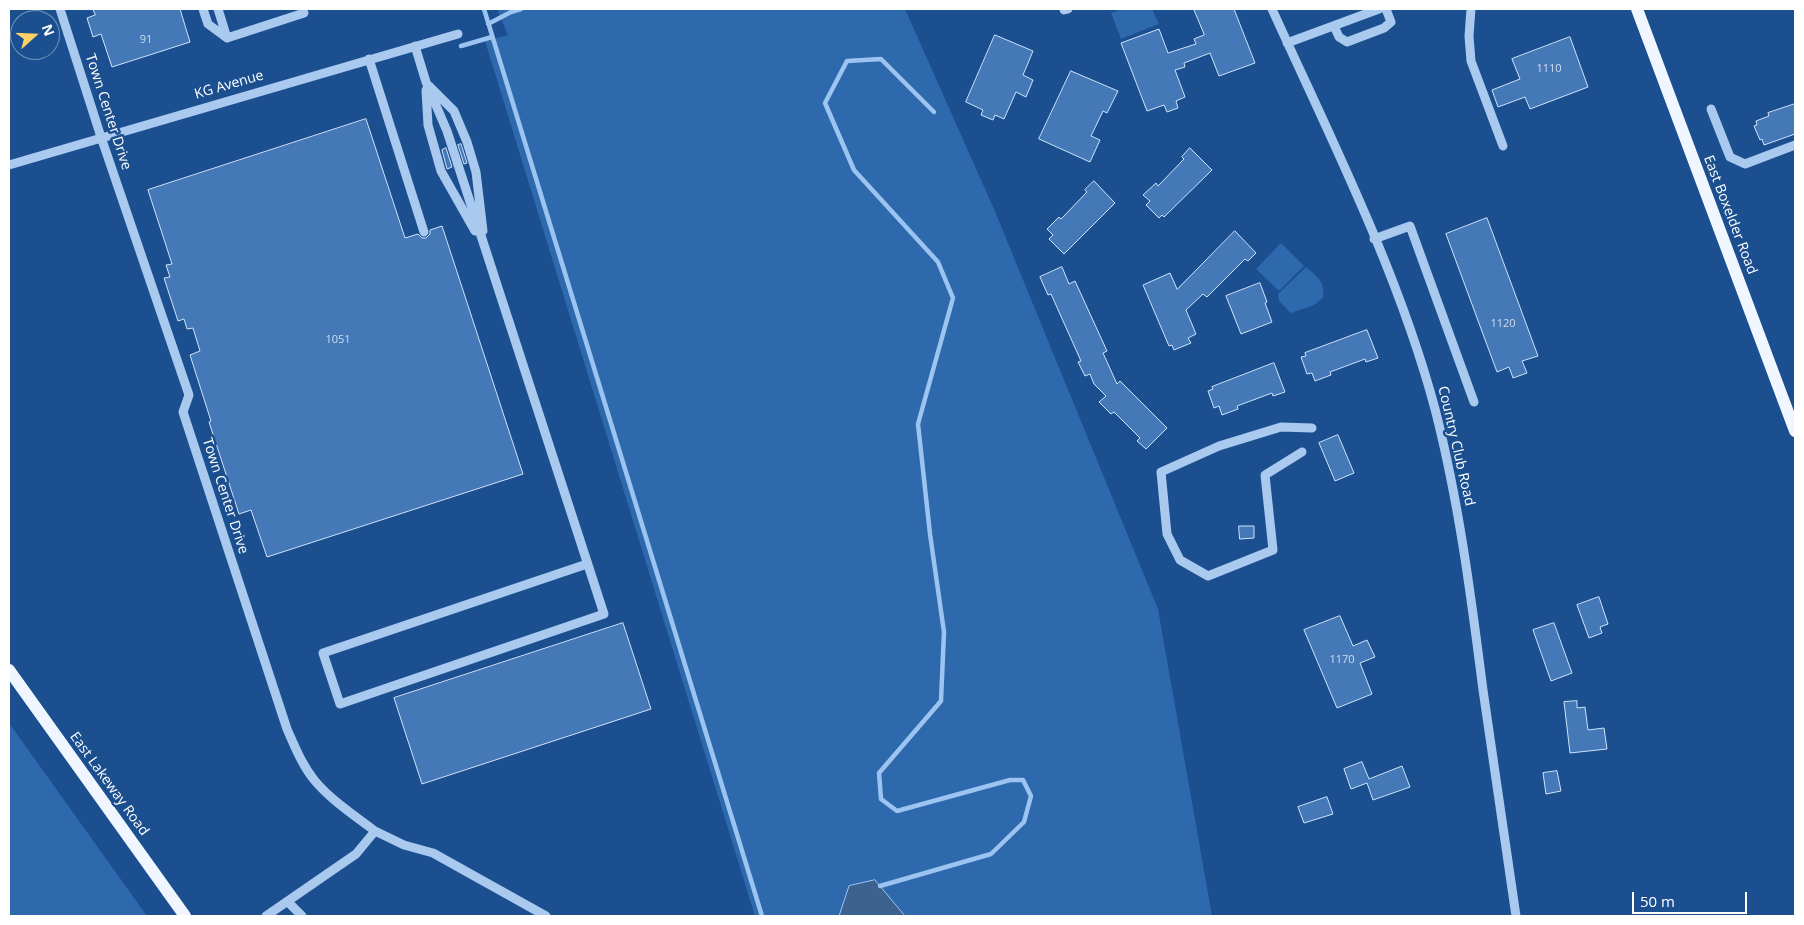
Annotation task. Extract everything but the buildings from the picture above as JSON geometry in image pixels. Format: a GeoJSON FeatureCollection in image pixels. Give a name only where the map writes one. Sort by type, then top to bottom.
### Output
{"type":"FeatureCollection","features":[{"type":"Feature","properties":{"kind":"main road","name":"East Boxelder Road"},"geometry":{"type":"LineString","coordinates":[[1637,9],[1795,431]]}},
{"type":"Feature","properties":{"kind":"main road","name":"East Lakeway Road"},"geometry":{"type":"LineString","coordinates":[[9,670],[186,916]]}},
{"type":"Feature","properties":{"kind":"street","name":"Town Center Drive"},"geometry":{"type":"LineString","coordinates":[[60,9],[188,395],[183,412],[287,730],[299,757],[315,781],[346,809],[375,831],[404,845],[433,853],[546,916]]}},
{"type":"Feature","properties":{"kind":"street"},"geometry":{"type":"LineString","coordinates":[[203,9],[208,24],[227,38]]}},
{"type":"Feature","properties":{"kind":"street"},"geometry":{"type":"LineString","coordinates":[[218,9],[227,38]]}},
{"type":"Feature","properties":{"kind":"street","name":"Country Club Road"},"geometry":{"type":"LineString","coordinates":[[1272,9],[1347,171],[1394,286],[1434,409],[1451,479],[1468,575],[1516,916]]}},
{"type":"Feature","properties":{"kind":"street"},"geometry":{"type":"LineString","coordinates":[[1287,43],[1379,9]]}},
{"type":"Feature","properties":{"kind":"street"},"geometry":{"type":"LineString","coordinates":[[1334,26],[1339,37],[1347,42],[1384,28],[1391,22],[1386,9]]}},
{"type":"Feature","properties":{"kind":"street"},"geometry":{"type":"LineString","coordinates":[[1471,9],[1469,36],[1471,61],[1503,146]]}},
{"type":"Feature","properties":{"kind":"street"},"geometry":{"type":"LineString","coordinates":[[227,38],[304,13]]}},
{"type":"Feature","properties":{"kind":"street","name":"KG Avenue"},"geometry":{"type":"LineString","coordinates":[[9,165],[458,34]]}},
{"type":"Feature","properties":{"kind":"street"},"geometry":{"type":"LineString","coordinates":[[415,46],[426,82],[447,131],[604,614],[340,704],[323,653],[587,564]]}},
{"type":"Feature","properties":{"kind":"street"},"geometry":{"type":"LineString","coordinates":[[369,59],[424,232]]}},
{"type":"Feature","properties":{"kind":"street"},"geometry":{"type":"LineString","coordinates":[[426,82],[428,124],[442,171],[486,249]]}},
{"type":"Feature","properties":{"kind":"street"},"geometry":{"type":"LineString","coordinates":[[426,82],[454,111],[467,142],[476,172],[486,249]]}},
{"type":"Feature","properties":{"kind":"street"},"geometry":{"type":"LineString","coordinates":[[1711,109],[1730,157],[1745,164],[1795,145]]}},
{"type":"Feature","properties":{"kind":"street"},"geometry":{"type":"LineString","coordinates":[[1374,239],[1410,226],[1474,402]]}},
{"type":"Feature","properties":{"kind":"street"},"geometry":{"type":"LineString","coordinates":[[1302,452],[1265,475],[1273,550],[1208,576],[1180,560],[1167,534],[1161,472],[1219,446],[1281,427],[1312,428]]}},
{"type":"Feature","properties":{"kind":"street"},"geometry":{"type":"LineString","coordinates":[[266,916],[356,854],[375,831]]}},
{"type":"Feature","properties":{"kind":"street"},"geometry":{"type":"LineString","coordinates":[[288,902],[302,916]]}},
{"type":"Feature","properties":{"kind":"shaded area"},"geometry":{"type":"Polygon","coordinates":[[[497,9],[905,9],[994,209],[1158,609],[1212,916],[755,916],[485,41],[508,35],[497,9]]]}},
{"type":"Feature","properties":{"kind":"shaded area"},"geometry":{"type":"Polygon","coordinates":[[[1123,9],[1152,9],[1159,24],[1121,39],[1111,13],[1123,9]]]}},
{"type":"Feature","properties":{"kind":"shaded area"},"geometry":{"type":"Polygon","coordinates":[[[1281,243],[1304,266],[1279,291],[1256,269],[1281,243]]]}},
{"type":"Feature","properties":{"kind":"shaded area"},"geometry":{"type":"Polygon","coordinates":[[[1306,267],[1317,276],[1321,283],[1323,298],[1314,305],[1291,313],[1279,301],[1278,294],[1306,267]]]}},
{"type":"Feature","properties":{"kind":"shaded area"},"geometry":{"type":"Polygon","coordinates":[[[9,723],[147,916],[9,916],[9,723]]]}},
{"type":"Feature","properties":{"kind":"shaded area"},"geometry":{"type":"Polygon","coordinates":[[[875,880],[905,916],[839,916],[849,886],[875,880]]]}},
{"type":"Feature","properties":{"kind":"waterway"},"geometry":{"type":"LineString","coordinates":[[484,9],[762,916]]}},
{"type":"Feature","properties":{"kind":"waterway"},"geometry":{"type":"LineString","coordinates":[[488,24],[521,9]]}},
{"type":"Feature","properties":{"kind":"waterway"},"geometry":{"type":"LineString","coordinates":[[461,46],[492,37]]}},
{"type":"Feature","properties":{"kind":"waterway"},"geometry":{"type":"LineString","coordinates":[[880,886],[991,854],[1024,822],[1031,796],[1023,780],[1010,780],[897,811],[881,799],[879,773],[941,701],[944,632],[930,534],[918,424],[953,298],[938,262],[854,170],[825,103],[847,61],[881,59],[934,112]]}}]}
